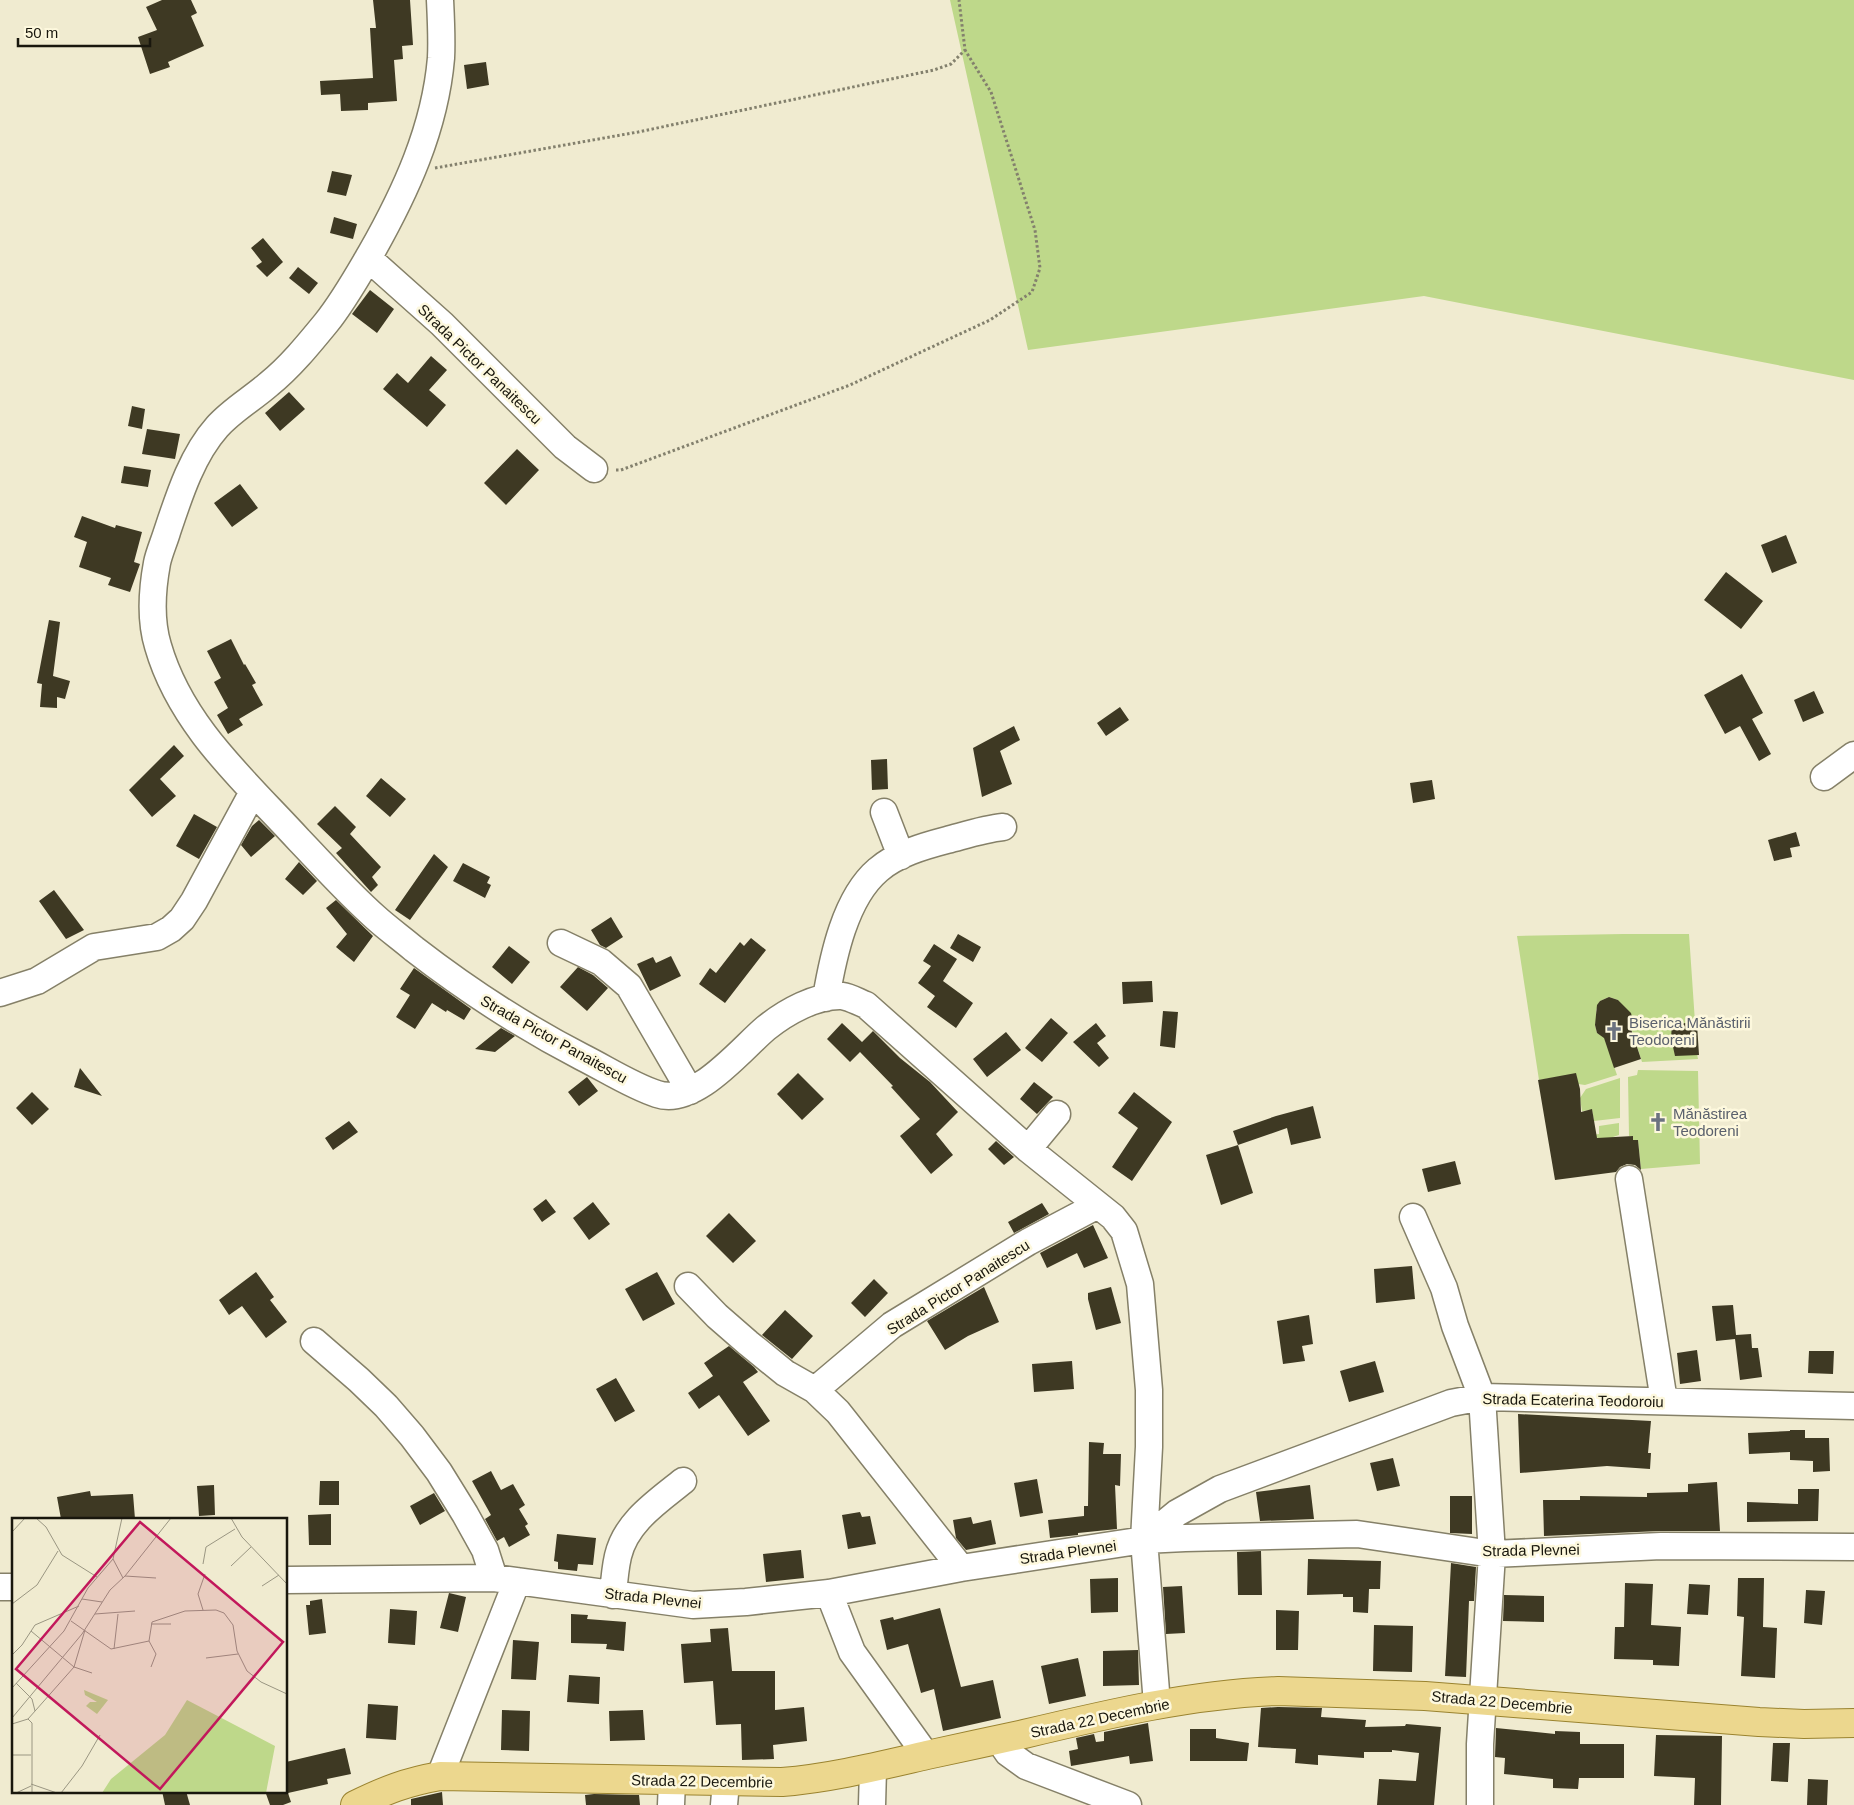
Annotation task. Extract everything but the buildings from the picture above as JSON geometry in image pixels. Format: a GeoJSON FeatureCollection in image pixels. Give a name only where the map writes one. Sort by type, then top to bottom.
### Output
{"type":"FeatureCollection","features":[{"type":"Feature","properties":{"kind":"main road","name":"Strada 22 Decembrie"},"geometry":{"type":"LineString","coordinates":[[355,1805],[389,1789],[440,1776],[671,1793],[725,1793],[782,1782],[814,1780],[873,1769],[926,1755],[1156,1704],[1236,1693],[1278,1691],[1424,1696],[1759,1722],[1804,1724],[1854,1723]]}},
{"type":"Feature","properties":{"kind":"street","name":"Strada Pictor Panaitescu"},"geometry":{"type":"LineString","coordinates":[[440,0],[442,36],[436,92],[428,125],[412,172],[388,223],[329,320],[292,363],[218,425],[203,445],[178,501],[157,561],[152,616],[157,645],[168,671],[181,699],[197,726],[223,759],[335,879],[378,920],[465,988],[513,1019],[566,1049],[652,1092],[673,1097],[690,1091],[714,1076],[769,1026],[787,1014],[812,1002],[845,996],[866,1004],[1028,1149],[1113,1217],[1124,1232],[1132,1251],[1140,1284],[1149,1390],[1149,1447],[1144,1540]]}},
{"type":"Feature","properties":{"kind":"street","name":"Strada Pictor Panaitescu"},"geometry":{"type":"LineString","coordinates":[[368,258],[442,324],[564,447],[594,469]]}},
{"type":"Feature","properties":{"kind":"street"},"geometry":{"type":"LineString","coordinates":[[1824,777],[1854,755]]}},
{"type":"Feature","properties":{"kind":"street"},"geometry":{"type":"LineString","coordinates":[[0,993],[37,981],[94,947],[157,937],[171,929],[182,919],[194,901],[254,792]]}},
{"type":"Feature","properties":{"kind":"street"},"geometry":{"type":"LineString","coordinates":[[884,812],[901,856]]}},
{"type":"Feature","properties":{"kind":"street"},"geometry":{"type":"LineString","coordinates":[[826,998],[839,942],[857,894],[878,870],[901,856],[928,845],[1003,826]]}},
{"type":"Feature","properties":{"kind":"street"},"geometry":{"type":"LineString","coordinates":[[561,943],[601,962],[629,986],[690,1091]]}},
{"type":"Feature","properties":{"kind":"street"},"geometry":{"type":"LineString","coordinates":[[1028,1149],[1057,1114]]}},
{"type":"Feature","properties":{"kind":"street"},"geometry":{"type":"LineString","coordinates":[[1629,1179],[1664,1401]]}},
{"type":"Feature","properties":{"kind":"street","name":"Strada Pictor Panaitescu"},"geometry":{"type":"LineString","coordinates":[[815,1390],[892,1325],[1028,1242],[1098,1205]]}},
{"type":"Feature","properties":{"kind":"street"},"geometry":{"type":"LineString","coordinates":[[1413,1217],[1444,1288],[1455,1326],[1482,1397],[1492,1554],[1482,1701],[1480,1805]]}},
{"type":"Feature","properties":{"kind":"street"},"geometry":{"type":"LineString","coordinates":[[688,1286],[717,1316],[763,1355],[785,1373],[815,1390],[838,1412],[961,1568]]}},
{"type":"Feature","properties":{"kind":"street"},"geometry":{"type":"LineString","coordinates":[[314,1341],[386,1406],[417,1444],[439,1472],[465,1514],[484,1550],[506,1579],[440,1776]]}},
{"type":"Feature","properties":{"kind":"street","name":"Strada Ecaterina Teodoroiu"},"geometry":{"type":"LineString","coordinates":[[1144,1540],[1177,1513],[1220,1489],[1451,1403],[1482,1397],[1854,1406]]}},
{"type":"Feature","properties":{"kind":"street"},"geometry":{"type":"LineString","coordinates":[[613,1594],[618,1555],[626,1536],[641,1516],[683,1481]]}},
{"type":"Feature","properties":{"kind":"street","name":"Strada Plevnei"},"geometry":{"type":"LineString","coordinates":[[288,1580],[506,1579],[693,1605],[746,1602],[829,1592],[961,1568],[1144,1540],[1357,1534],[1492,1554],[1661,1546],[1854,1547]]}},
{"type":"Feature","properties":{"kind":"street"},"geometry":{"type":"LineString","coordinates":[[1144,1540],[1156,1704]]}},
{"type":"Feature","properties":{"kind":"street"},"geometry":{"type":"LineString","coordinates":[[829,1592],[852,1652],[926,1755]]}},
{"type":"Feature","properties":{"kind":"street"},"geometry":{"type":"LineString","coordinates":[[999,1740],[1008,1752],[1026,1766],[1128,1805]]}},
{"type":"Feature","properties":{"kind":"street"},"geometry":{"type":"LineString","coordinates":[[872,1805],[873,1769]]}},
{"type":"Feature","properties":{"kind":"path"},"geometry":{"type":"LineString","coordinates":[[594,469],[621,470],[850,385],[990,320],[1032,292],[1040,268],[1035,230],[991,92],[965,50],[959,0]]}},
{"type":"Feature","properties":{"kind":"path"},"geometry":{"type":"LineString","coordinates":[[412,172],[638,132],[934,70],[951,64],[965,50]]}},
{"type":"Feature","properties":{"kind":"green space"},"geometry":{"type":"Polygon","coordinates":[[[950,0],[1854,0],[1854,380],[1424,296],[1028,350],[950,0]]]}},
{"type":"Feature","properties":{"kind":"green space"},"geometry":{"type":"Polygon","coordinates":[[[1689,934],[1695,1022],[1673,1024],[1675,1055],[1697,1054],[1698,1059],[1642,1062],[1631,1028],[1632,1017],[1618,1000],[1609,997],[1600,1001],[1596,1010],[1595,1025],[1597,1033],[1604,1037],[1617,1075],[1585,1085],[1578,1084],[1576,1074],[1539,1080],[1517,936],[1689,934]]]}},
{"type":"Feature","properties":{"kind":"green space"},"geometry":{"type":"Polygon","coordinates":[[[1638,1070],[1698,1071],[1700,1164],[1641,1169],[1638,1140],[1633,1140],[1633,1136],[1629,1136],[1628,1077],[1637,1075],[1638,1070]]]}},
{"type":"Feature","properties":{"kind":"green space"},"geometry":{"type":"Polygon","coordinates":[[[1620,1078],[1620,1118],[1594,1121],[1592,1110],[1582,1111],[1580,1098],[1586,1089],[1620,1078]]]}},
{"type":"Feature","properties":{"kind":"green space"},"geometry":{"type":"Polygon","coordinates":[[[1619,1123],[1619,1135],[1613,1137],[1613,1140],[1584,1136],[1599,1134],[1599,1126],[1619,1123]]]}},
{"type":"Feature","properties":{"kind":"place","name":"Biserica Mănăstirii Teodoreni"},"geometry":{"type":"Point","coordinates":[1614,1031]}},
{"type":"Feature","properties":{"kind":"place","name":"Mănăstirea Teodoreni"},"geometry":{"type":"Point","coordinates":[1658,1122]}}]}
